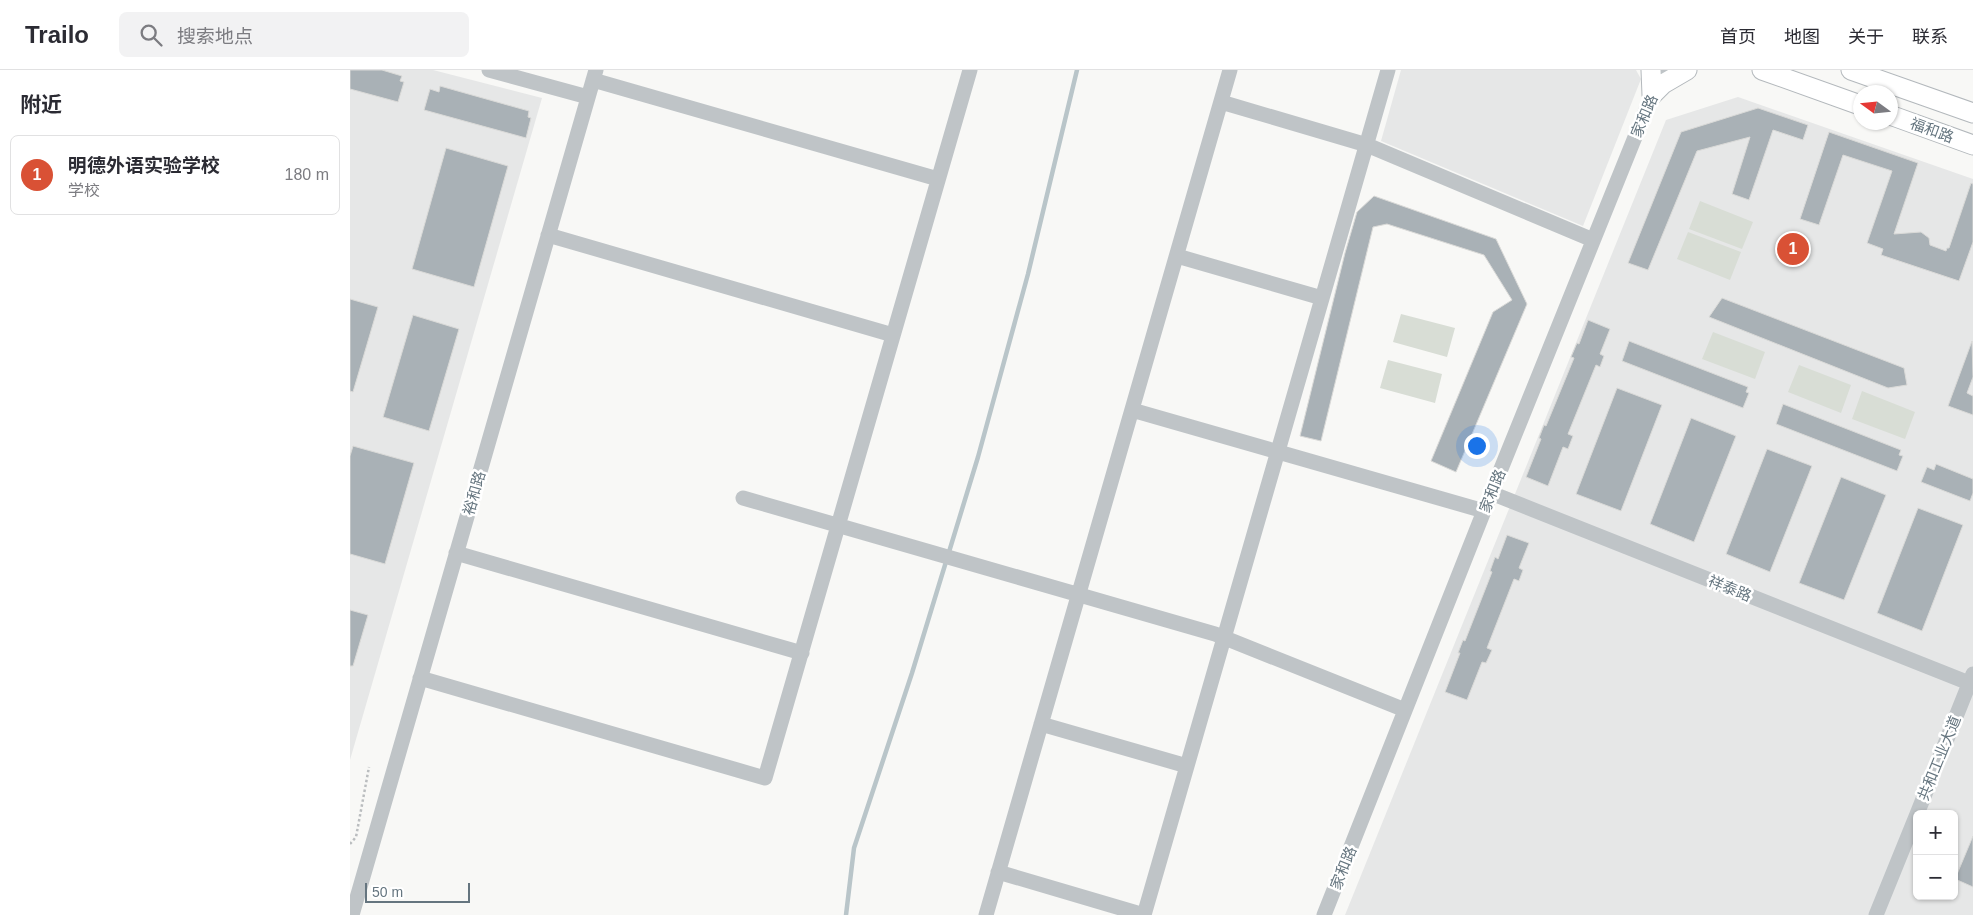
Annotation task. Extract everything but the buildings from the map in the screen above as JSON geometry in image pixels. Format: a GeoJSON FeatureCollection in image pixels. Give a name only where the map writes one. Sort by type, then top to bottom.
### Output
{"type":"FeatureCollection","features":[{"type":"Feature","properties":{"kind":"main road"},"geometry":{"type":"LineString","coordinates":[[1651,70],[1652,95]]}},
{"type":"Feature","properties":{"kind":"main road"},"geometry":{"type":"LineString","coordinates":[[1652,95],[1663,84],[1687,70]]}},
{"type":"Feature","properties":{"kind":"main road"},"geometry":{"type":"LineString","coordinates":[[1762,70],[1853,102]]}},
{"type":"Feature","properties":{"kind":"main road","name":"福和路"},"geometry":{"type":"LineString","coordinates":[[1851,70],[1973,113]]}},
{"type":"Feature","properties":{"kind":"main road","name":"福和路"},"geometry":{"type":"LineString","coordinates":[[1898,119],[1973,145]]}},
{"type":"Feature","properties":{"kind":"street"},"geometry":{"type":"LineString","coordinates":[[489,70],[588,97]]}},
{"type":"Feature","properties":{"kind":"street"},"geometry":{"type":"LineString","coordinates":[[420,678],[765,778],[970,70]]}},
{"type":"Feature","properties":{"kind":"street"},"geometry":{"type":"LineString","coordinates":[[986,915],[1230,70]]}},
{"type":"Feature","properties":{"kind":"street"},"geometry":{"type":"LineString","coordinates":[[998,872],[1144,915],[1388,70]]}},
{"type":"Feature","properties":{"kind":"street","name":"家和路"},"geometry":{"type":"LineString","coordinates":[[1324,915],[1593,240],[1652,95],[1665,70]]}},
{"type":"Feature","properties":{"kind":"street"},"geometry":{"type":"LineString","coordinates":[[594,75],[938,179]]}},
{"type":"Feature","properties":{"kind":"street","name":"裕和路"},"geometry":{"type":"LineString","coordinates":[[352,915],[594,75]]}},
{"type":"Feature","properties":{"kind":"street"},"geometry":{"type":"LineString","coordinates":[[1221,102],[1366,145],[1593,240]]}},
{"type":"Feature","properties":{"kind":"street"},"geometry":{"type":"LineString","coordinates":[[548,235],[893,335]]}},
{"type":"Feature","properties":{"kind":"street"},"geometry":{"type":"LineString","coordinates":[[1177,256],[1322,298]]}},
{"type":"Feature","properties":{"kind":"street"},"geometry":{"type":"LineString","coordinates":[[1132,410],[1484,511]]}},
{"type":"Feature","properties":{"kind":"street","name":"祥泰路"},"geometry":{"type":"LineString","coordinates":[[1491,493],[1971,678]]}},
{"type":"Feature","properties":{"kind":"street"},"geometry":{"type":"LineString","coordinates":[[743,498],[1224,638],[1405,710]]}},
{"type":"Feature","properties":{"kind":"street"},"geometry":{"type":"LineString","coordinates":[[456,553],[802,653]]}},
{"type":"Feature","properties":{"kind":"street","name":"共和工业大道"},"geometry":{"type":"LineString","coordinates":[[1919,810],[1971,678]]}},
{"type":"Feature","properties":{"kind":"street"},"geometry":{"type":"LineString","coordinates":[[1042,724],[1187,766]]}},
{"type":"Feature","properties":{"kind":"street","name":"共和工业大道"},"geometry":{"type":"LineString","coordinates":[[1876,915],[1913,824]]}},
{"type":"Feature","properties":{"kind":"path"},"geometry":{"type":"LineString","coordinates":[[350,844],[356,836],[369,767]]}},
{"type":"Feature","properties":{"kind":"shaded area"},"geometry":{"type":"Polygon","coordinates":[[[350,70],[433,70],[542,98],[350,760],[350,70]]]}},
{"type":"Feature","properties":{"kind":"shaded area"},"geometry":{"type":"Polygon","coordinates":[[[1401,70],[1636,70],[1641,79],[1583,226],[1381,141],[1401,70]]]}},
{"type":"Feature","properties":{"kind":"shaded area"},"geometry":{"type":"Polygon","coordinates":[[[1738,97],[1973,179],[1973,915],[1345,915],[1666,120],[1738,97]]]}},
{"type":"Feature","properties":{"kind":"shaded area"},"geometry":{"type":"Polygon","coordinates":[[[1700,201],[1753,222],[1742,249],[1689,229],[1700,201]]]}},
{"type":"Feature","properties":{"kind":"shaded area"},"geometry":{"type":"Polygon","coordinates":[[[1688,232],[1741,252],[1730,280],[1677,259],[1688,232]]]}},
{"type":"Feature","properties":{"kind":"shaded area"},"geometry":{"type":"Polygon","coordinates":[[[1401,314],[1455,328],[1447,357],[1393,342],[1401,314]]]}},
{"type":"Feature","properties":{"kind":"shaded area"},"geometry":{"type":"Polygon","coordinates":[[[1713,332],[1765,352],[1755,379],[1702,359],[1713,332]]]}},
{"type":"Feature","properties":{"kind":"shaded area"},"geometry":{"type":"Polygon","coordinates":[[[1388,360],[1442,374],[1435,403],[1380,388],[1388,360]]]}},
{"type":"Feature","properties":{"kind":"shaded area"},"geometry":{"type":"Polygon","coordinates":[[[1799,365],[1851,385],[1841,413],[1788,392],[1799,365]]]}},
{"type":"Feature","properties":{"kind":"shaded area"},"geometry":{"type":"Polygon","coordinates":[[[1862,391],[1915,412],[1905,439],[1852,419],[1862,391]]]}},
{"type":"Feature","properties":{"kind":"waterway"},"geometry":{"type":"LineString","coordinates":[[846,915],[854,848],[912,673],[978,457],[1028,274],[1077,70]]}},
{"type":"Feature","properties":{"kind":"place","name":"明德外语实验学校"},"geometry":{"type":"Point","coordinates":[1793,249]}}]}
